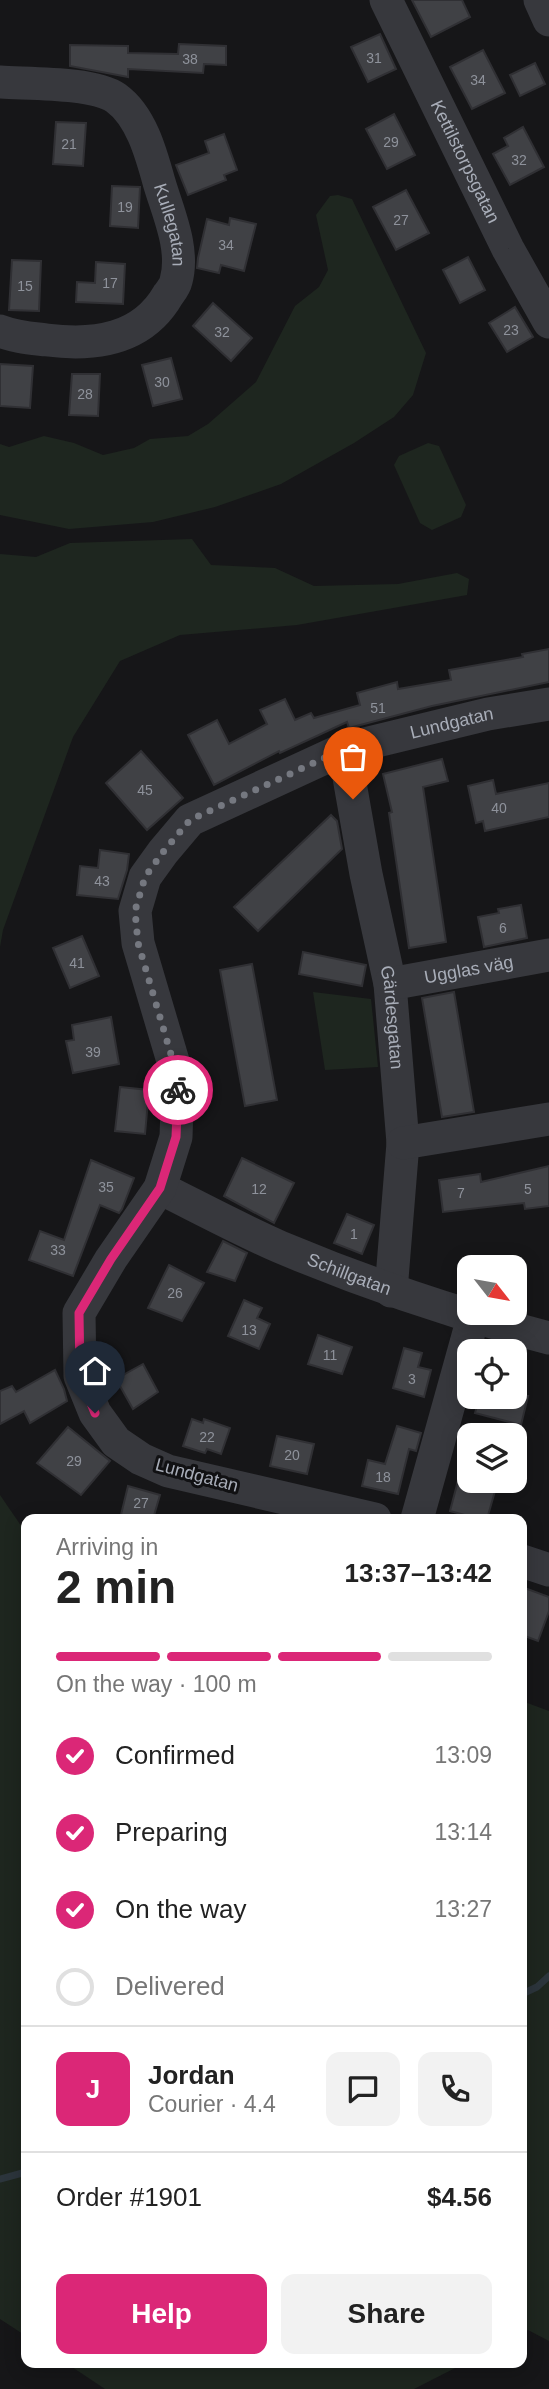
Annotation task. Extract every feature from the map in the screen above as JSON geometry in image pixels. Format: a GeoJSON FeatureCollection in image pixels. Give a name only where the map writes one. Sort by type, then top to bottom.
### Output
{"type":"FeatureCollection","features":[{"type":"Feature","properties":{"kind":"street","name":"Kettilstorpsgatan"},"geometry":{"type":"LineString","coordinates":[[386,0],[508,249],[549,322]]}},
{"type":"Feature","properties":{"kind":"street"},"geometry":{"type":"LineString","coordinates":[[540,0],[549,20]]}},
{"type":"Feature","properties":{"kind":"street","name":"Kullegatan"},"geometry":{"type":"LineString","coordinates":[[0,82],[85,87],[114,97],[134,116],[148,150],[178,250],[176,282],[160,310],[136,328],[109,340],[70,343],[14,336],[0,331]]}},
{"type":"Feature","properties":{"kind":"street","name":"Lundgatan"},"geometry":{"type":"LineString","coordinates":[[353,1514],[168,1471],[141,1459],[116,1443],[95,1413],[80,1376],[79,1313],[111,1259],[160,1188],[176,1137],[178,1078],[138,943],[135,911],[145,877],[190,820],[344,749],[488,714],[549,704]]}},
{"type":"Feature","properties":{"kind":"street","name":"Gärdesgatan"},"geometry":{"type":"LineString","coordinates":[[344,749],[366,874],[390,984],[403,1143],[391,1291]]}},
{"type":"Feature","properties":{"kind":"street","name":"Ugglas väg"},"geometry":{"type":"LineString","coordinates":[[390,984],[549,955]]}},
{"type":"Feature","properties":{"kind":"street"},"geometry":{"type":"LineString","coordinates":[[403,1143],[549,1119]]}},
{"type":"Feature","properties":{"kind":"street","name":"Schillgatan"},"geometry":{"type":"LineString","coordinates":[[160,1188],[279,1246],[391,1291],[457,1313]]}},
{"type":"Feature","properties":{"kind":"street"},"geometry":{"type":"LineString","coordinates":[[418,1514],[471,1325]]}},
{"type":"Feature","properties":{"kind":"street","name":"Schillgatan"},"geometry":{"type":"LineString","coordinates":[[500,1325],[549,1338]]}},
{"type":"Feature","properties":{"kind":"street"},"geometry":{"type":"LineString","coordinates":[[527,1563],[549,1570]]}},
{"type":"Feature","properties":{"kind":"shaded area"},"geometry":{"type":"Polygon","coordinates":[[[330,196],[352,199],[426,353],[413,395],[394,417],[281,484],[215,507],[153,522],[69,529],[0,515],[0,444],[9,447],[44,436],[74,443],[103,455],[134,448],[150,439],[188,436],[208,424],[256,382],[295,306],[319,287],[328,270],[316,215],[330,196]]]}},
{"type":"Feature","properties":{"kind":"shaded area"},"geometry":{"type":"Polygon","coordinates":[[[428,443],[439,446],[466,505],[461,517],[432,530],[420,523],[394,465],[399,456],[428,443]]]}},
{"type":"Feature","properties":{"kind":"shaded area"},"geometry":{"type":"Polygon","coordinates":[[[192,539],[211,565],[275,568],[314,586],[398,584],[457,573],[469,579],[467,595],[297,625],[180,635],[120,661],[73,737],[3,930],[0,947],[0,554],[36,557],[70,543],[192,539]]]}},
{"type":"Feature","properties":{"kind":"shaded area"},"geometry":{"type":"Polygon","coordinates":[[[313,992],[371,999],[378,1067],[325,1070],[313,992]]]}},
{"type":"Feature","properties":{"kind":"shaded area"},"geometry":{"type":"Polygon","coordinates":[[[0,1495],[21,1526],[21,2333],[0,2319],[0,1495]]]}},
{"type":"Feature","properties":{"kind":"shaded area"},"geometry":{"type":"Polygon","coordinates":[[[527,1703],[549,1711],[549,2341],[528,2330],[527,1703]]]}},
{"type":"Feature","properties":{"kind":"shaded area"},"geometry":{"type":"Polygon","coordinates":[[[74,2368],[455,2368],[414,2389],[105,2389],[74,2368]]]}},
{"type":"Feature","properties":{"kind":"building"},"geometry":{"type":"Polygon","coordinates":[[[412,0],[462,0],[470,17],[431,37],[412,0]]]}},
{"type":"Feature","properties":{"kind":"building"},"geometry":{"type":"Polygon","coordinates":[[[380,34],[396,69],[368,82],[351,47],[380,34]]]}},
{"type":"Feature","properties":{"kind":"building"},"geometry":{"type":"Polygon","coordinates":[[[179,44],[226,46],[226,65],[204,64],[203,73],[128,69],[128,77],[70,66],[70,45],[128,46],[128,53],[178,54],[179,44]]]}},
{"type":"Feature","properties":{"kind":"building"},"geometry":{"type":"Polygon","coordinates":[[[483,50],[505,93],[472,109],[450,67],[483,50]]]}},
{"type":"Feature","properties":{"kind":"building"},"geometry":{"type":"Polygon","coordinates":[[[535,63],[545,84],[520,96],[510,75],[535,63]]]}},
{"type":"Feature","properties":{"kind":"building"},"geometry":{"type":"Polygon","coordinates":[[[394,114],[415,155],[387,169],[366,129],[394,114]]]}},
{"type":"Feature","properties":{"kind":"building"},"geometry":{"type":"Polygon","coordinates":[[[56,122],[86,123],[83,166],[53,164],[56,122]]]}},
{"type":"Feature","properties":{"kind":"building"},"geometry":{"type":"Polygon","coordinates":[[[523,127],[544,167],[510,185],[493,154],[508,146],[504,138],[523,127]]]}},
{"type":"Feature","properties":{"kind":"building"},"geometry":{"type":"Polygon","coordinates":[[[224,134],[237,170],[224,175],[226,180],[188,195],[176,165],[209,153],[205,141],[224,134]]]}},
{"type":"Feature","properties":{"kind":"building"},"geometry":{"type":"Polygon","coordinates":[[[112,186],[140,187],[138,228],[110,226],[112,186]]]}},
{"type":"Feature","properties":{"kind":"building"},"geometry":{"type":"Polygon","coordinates":[[[406,190],[429,233],[396,250],[373,207],[406,190]]]}},
{"type":"Feature","properties":{"kind":"building"},"geometry":{"type":"Polygon","coordinates":[[[230,218],[256,224],[244,271],[221,265],[219,273],[197,268],[207,219],[229,225],[230,218]]]}},
{"type":"Feature","properties":{"kind":"building"},"geometry":{"type":"Polygon","coordinates":[[[468,257],[485,290],[460,303],[443,270],[468,257]]]}},
{"type":"Feature","properties":{"kind":"building"},"geometry":{"type":"Polygon","coordinates":[[[12,260],[41,261],[39,311],[9,310],[12,260]]]}},
{"type":"Feature","properties":{"kind":"building"},"geometry":{"type":"Polygon","coordinates":[[[96,262],[125,264],[123,304],[76,302],[77,282],[95,283],[96,262]]]}},
{"type":"Feature","properties":{"kind":"building"},"geometry":{"type":"Polygon","coordinates":[[[213,303],[252,338],[231,361],[193,326],[213,303]]]}},
{"type":"Feature","properties":{"kind":"building"},"geometry":{"type":"Polygon","coordinates":[[[515,307],[533,337],[507,352],[489,323],[515,307]]]}},
{"type":"Feature","properties":{"kind":"building"},"geometry":{"type":"Polygon","coordinates":[[[171,358],[182,399],[153,406],[142,365],[171,358]]]}},
{"type":"Feature","properties":{"kind":"building"},"geometry":{"type":"Polygon","coordinates":[[[0,364],[33,366],[30,408],[0,406],[0,364]]]}},
{"type":"Feature","properties":{"kind":"building"},"geometry":{"type":"Polygon","coordinates":[[[72,374],[100,374],[98,416],[69,415],[72,374]]]}},
{"type":"Feature","properties":{"kind":"building"},"geometry":{"type":"Polygon","coordinates":[[[549,649],[549,682],[432,706],[349,728],[347,722],[280,753],[279,751],[214,785],[188,735],[217,720],[229,744],[267,724],[260,710],[285,699],[295,720],[311,713],[314,718],[360,705],[357,693],[397,682],[398,689],[451,680],[449,670],[523,657],[522,654],[549,649]]]}},
{"type":"Feature","properties":{"kind":"building"},"geometry":{"type":"Polygon","coordinates":[[[141,751],[183,798],[147,830],[106,783],[141,751]]]}},
{"type":"Feature","properties":{"kind":"building"},"geometry":{"type":"Polygon","coordinates":[[[442,759],[448,781],[423,787],[446,942],[409,948],[389,813],[392,812],[383,774],[442,759]]]}},
{"type":"Feature","properties":{"kind":"building"},"geometry":{"type":"Polygon","coordinates":[[[493,780],[496,794],[549,783],[549,817],[485,831],[483,821],[476,823],[468,786],[493,780]]]}},
{"type":"Feature","properties":{"kind":"building"},"geometry":{"type":"Polygon","coordinates":[[[331,815],[337,821],[342,849],[258,931],[234,907],[331,815]]]}},
{"type":"Feature","properties":{"kind":"building"},"geometry":{"type":"Polygon","coordinates":[[[100,850],[129,854],[118,899],[77,895],[80,866],[98,868],[100,850]]]}},
{"type":"Feature","properties":{"kind":"building"},"geometry":{"type":"Polygon","coordinates":[[[521,905],[527,938],[484,947],[478,917],[499,913],[498,909],[521,905]]]}},
{"type":"Feature","properties":{"kind":"building"},"geometry":{"type":"Polygon","coordinates":[[[82,936],[99,976],[70,988],[53,948],[82,936]]]}},
{"type":"Feature","properties":{"kind":"building"},"geometry":{"type":"Polygon","coordinates":[[[303,952],[366,965],[362,986],[299,974],[303,952]]]}},
{"type":"Feature","properties":{"kind":"building"},"geometry":{"type":"Polygon","coordinates":[[[252,964],[277,1100],[245,1106],[220,970],[252,964]]]}},
{"type":"Feature","properties":{"kind":"building"},"geometry":{"type":"Polygon","coordinates":[[[454,992],[474,1112],[442,1117],[422,998],[454,992]]]}},
{"type":"Feature","properties":{"kind":"building"},"geometry":{"type":"Polygon","coordinates":[[[111,1017],[119,1064],[73,1073],[66,1041],[74,1040],[72,1025],[111,1017]]]}},
{"type":"Feature","properties":{"kind":"building"},"geometry":{"type":"Polygon","coordinates":[[[120,1087],[149,1090],[145,1134],[115,1131],[120,1087]]]}},
{"type":"Feature","properties":{"kind":"building"},"geometry":{"type":"Polygon","coordinates":[[[242,1158],[294,1183],[274,1223],[224,1196],[242,1158]]]}},
{"type":"Feature","properties":{"kind":"building"},"geometry":{"type":"Polygon","coordinates":[[[91,1160],[134,1178],[122,1209],[119,1213],[100,1205],[73,1276],[29,1260],[40,1231],[64,1240],[91,1160]]]}},
{"type":"Feature","properties":{"kind":"building"},"geometry":{"type":"Polygon","coordinates":[[[549,1166],[549,1206],[525,1209],[524,1203],[443,1212],[439,1180],[480,1174],[481,1182],[549,1166]]]}},
{"type":"Feature","properties":{"kind":"building"},"geometry":{"type":"Polygon","coordinates":[[[347,1214],[374,1225],[362,1254],[334,1243],[347,1214]]]}},
{"type":"Feature","properties":{"kind":"building"},"geometry":{"type":"Polygon","coordinates":[[[223,1241],[247,1253],[235,1281],[207,1272],[223,1241]]]}},
{"type":"Feature","properties":{"kind":"building"},"geometry":{"type":"Polygon","coordinates":[[[169,1265],[204,1283],[182,1321],[148,1308],[169,1265]]]}},
{"type":"Feature","properties":{"kind":"building"},"geometry":{"type":"Polygon","coordinates":[[[244,1300],[262,1308],[257,1318],[270,1324],[259,1349],[228,1336],[244,1300]]]}},
{"type":"Feature","properties":{"kind":"building"},"geometry":{"type":"Polygon","coordinates":[[[318,1335],[352,1347],[342,1374],[308,1364],[318,1335]]]}},
{"type":"Feature","properties":{"kind":"building"},"geometry":{"type":"Polygon","coordinates":[[[404,1348],[422,1353],[418,1367],[431,1370],[424,1397],[393,1388],[404,1348]]]}},
{"type":"Feature","properties":{"kind":"building"},"geometry":{"type":"Polygon","coordinates":[[[143,1364],[158,1392],[133,1409],[116,1379],[143,1364]]]}},
{"type":"Feature","properties":{"kind":"building"},"geometry":{"type":"Polygon","coordinates":[[[55,1370],[67,1401],[30,1423],[24,1411],[0,1424],[0,1391],[12,1386],[16,1392],[55,1370]]]}},
{"type":"Feature","properties":{"kind":"building"},"geometry":{"type":"Polygon","coordinates":[[[476,1409],[525,1409],[521,1423],[475,1413],[476,1409]]]}},
{"type":"Feature","properties":{"kind":"building"},"geometry":{"type":"Polygon","coordinates":[[[192,1419],[203,1423],[204,1419],[230,1428],[221,1454],[207,1449],[205,1453],[183,1446],[192,1419]]]}},
{"type":"Feature","properties":{"kind":"building"},"geometry":{"type":"Polygon","coordinates":[[[397,1426],[421,1433],[416,1451],[409,1449],[398,1494],[362,1486],[368,1460],[385,1464],[397,1426]]]}},
{"type":"Feature","properties":{"kind":"building"},"geometry":{"type":"Polygon","coordinates":[[[68,1427],[110,1461],[81,1495],[37,1463],[68,1427]]]}},
{"type":"Feature","properties":{"kind":"building"},"geometry":{"type":"Polygon","coordinates":[[[277,1436],[314,1444],[307,1474],[270,1466],[277,1436]]]}},
{"type":"Feature","properties":{"kind":"building"},"geometry":{"type":"Polygon","coordinates":[[[457,1485],[457,1493],[494,1493],[488,1514],[461,1514],[450,1511],[457,1485]]]}},
{"type":"Feature","properties":{"kind":"building"},"geometry":{"type":"Polygon","coordinates":[[[128,1486],[160,1495],[154,1514],[121,1514],[128,1486]]]}},
{"type":"Feature","properties":{"kind":"building"},"geometry":{"type":"Polygon","coordinates":[[[527,1589],[549,1597],[549,1611],[538,1641],[527,1637],[527,1589]]]}},
{"type":"Feature","properties":{"kind":"waterway"},"geometry":{"type":"LineString","coordinates":[[527,1992],[549,1976]]}},
{"type":"Feature","properties":{"kind":"waterway"},"geometry":{"type":"LineString","coordinates":[[0,2179],[21,2173]]}},
{"type":"Feature","properties":{"kind":"way so far"},"geometry":{"type":"LineString","coordinates":[[178,1090],[178,1078],[138,943],[135,911],[145,877],[190,820],[344,749],[353,799]]}},
{"type":"Feature","properties":{"kind":"route"},"geometry":{"type":"LineString","coordinates":[[95,1413],[80,1376],[79,1313],[111,1259],[160,1188],[176,1137],[178,1090]]}}]}
